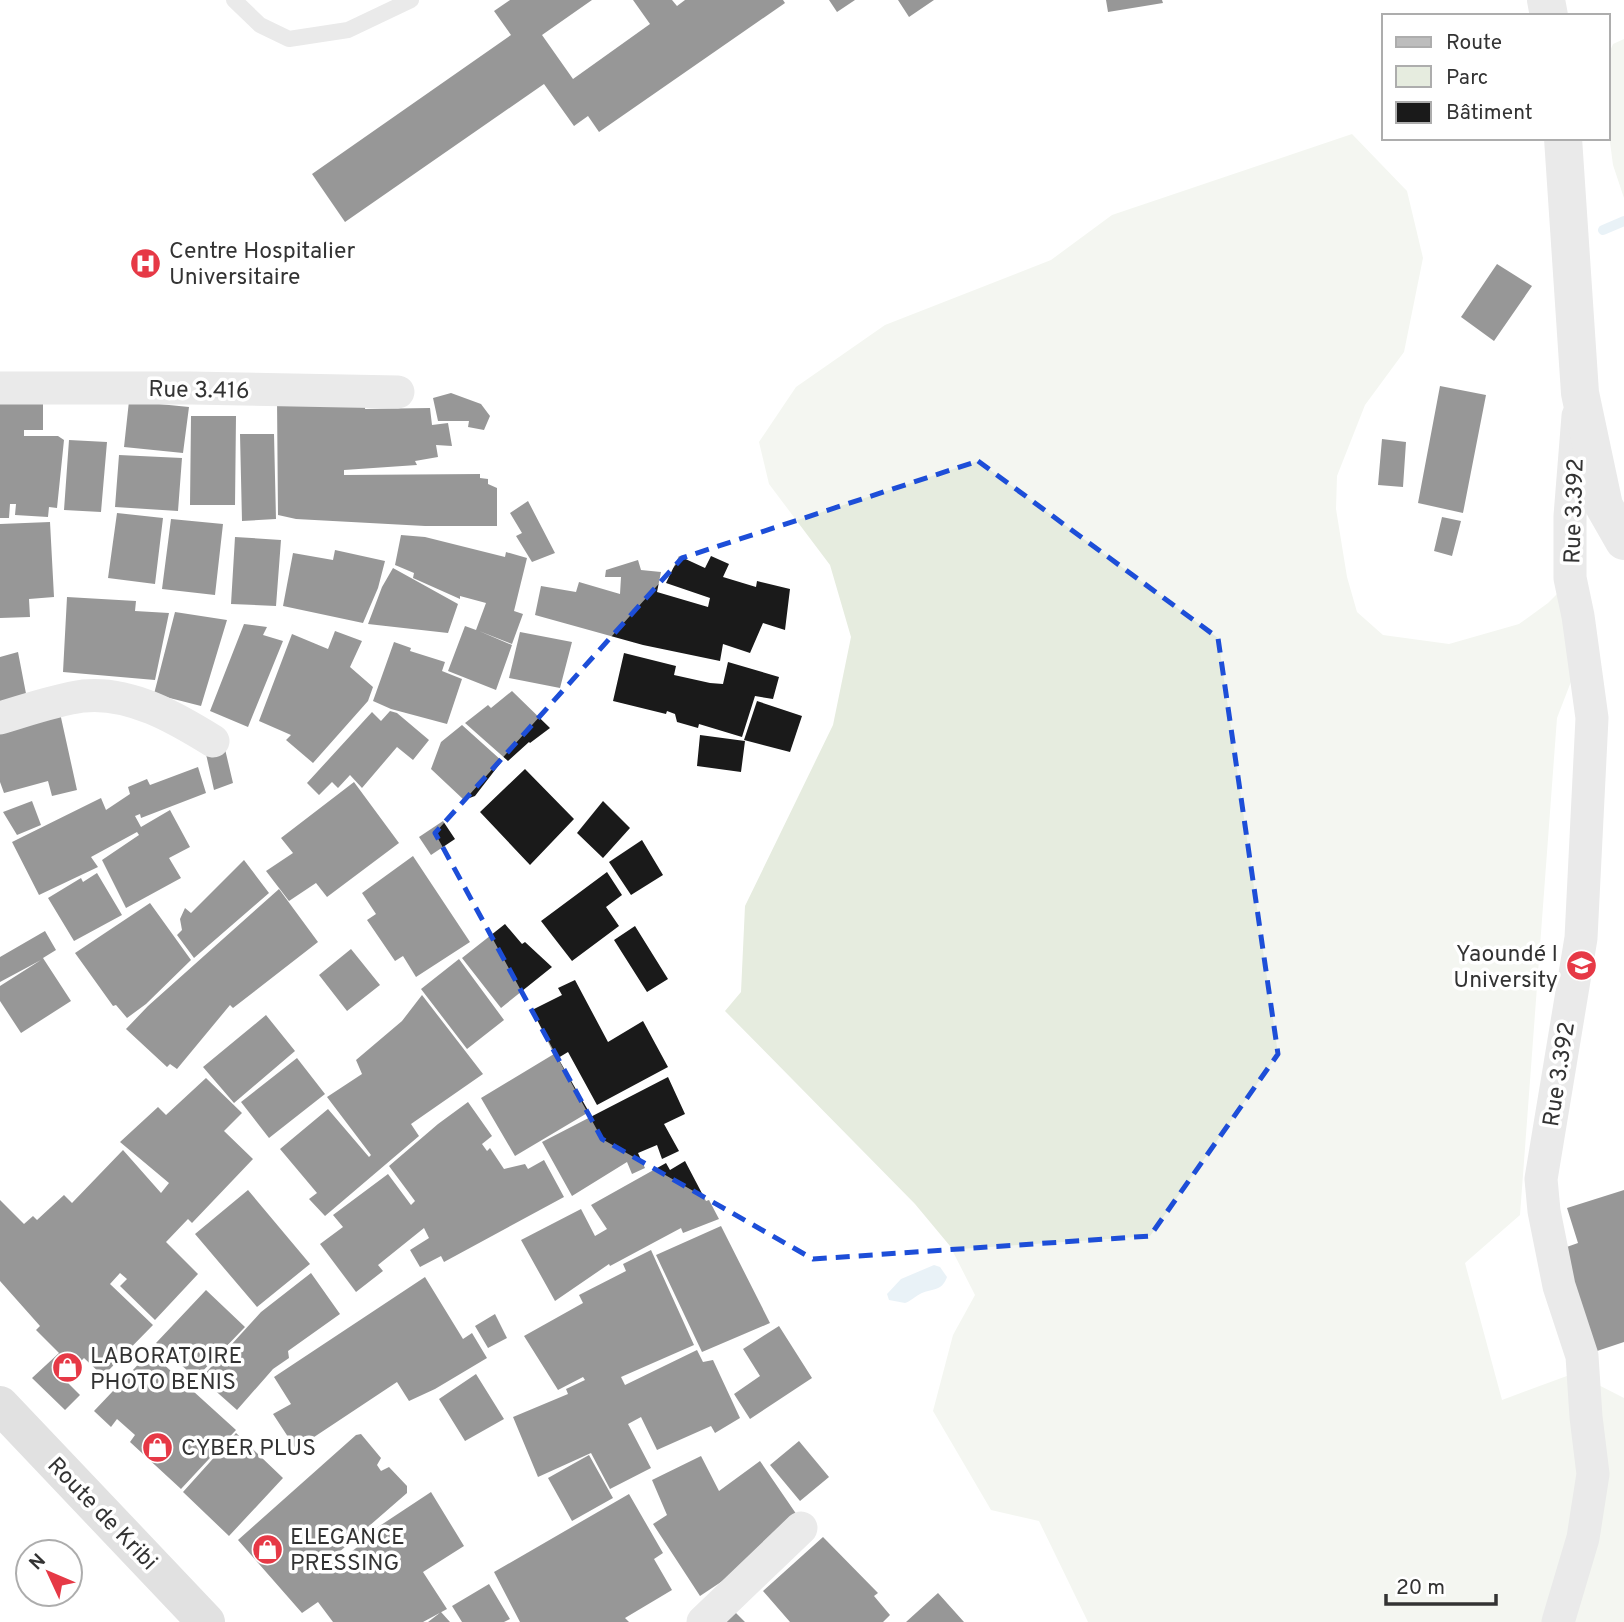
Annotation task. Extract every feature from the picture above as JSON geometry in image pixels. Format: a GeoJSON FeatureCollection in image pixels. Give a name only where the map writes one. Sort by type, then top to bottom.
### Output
{"type":"FeatureCollection","features":[{"type":"Feature","properties":{"kind":"main road","name":"Route de Kribi"},"geometry":{"type":"LineString","coordinates":[[0,1405],[206,1622]]}},
{"type":"Feature","properties":{"kind":"street"},"geometry":{"type":"LineString","coordinates":[[1563,140],[1580,393],[1604,506],[1624,541]]}},
{"type":"Feature","properties":{"kind":"street","name":"Rue 3.416"},"geometry":{"type":"LineString","coordinates":[[0,388],[398,392]]}},
{"type":"Feature","properties":{"kind":"street","name":"Rue 3.392"},"geometry":{"type":"LineString","coordinates":[[1558,1622],[1583,1538],[1593,1474],[1586,1417],[1583,1356],[1559,1286],[1544,1211],[1541,1179],[1581,937],[1592,718],[1570,578],[1570,529],[1580,393]]}},
{"type":"Feature","properties":{"kind":"street"},"geometry":{"type":"LineString","coordinates":[[0,718],[53,702],[86,696],[128,700],[178,719],[213,741]]}},
{"type":"Feature","properties":{"kind":"street"},"geometry":{"type":"LineString","coordinates":[[703,1622],[801,1528]]}},
{"type":"Feature","properties":{"kind":"lane"},"geometry":{"type":"LineString","coordinates":[[233,0],[260,25],[289,39],[348,30],[411,0]]}},
{"type":"Feature","properties":{"kind":"highlighted area"},"geometry":{"type":"Polygon","coordinates":[[[978,461],[1218,638],[1278,1054],[1150,1236],[813,1259],[602,1139],[435,833],[682,558],[978,461]]]}},
{"type":"Feature","properties":{"kind":"green space"},"geometry":{"type":"Polygon","coordinates":[[[1624,39],[1624,198],[1613,165],[1610,140],[1610,51],[1613,44],[1624,39]]]}},
{"type":"Feature","properties":{"kind":"green space"},"geometry":{"type":"Polygon","coordinates":[[[1352,134],[1407,191],[1423,258],[1404,352],[1365,405],[1337,476],[1336,509],[1347,577],[1357,612],[1383,635],[1449,644],[1519,624],[1560,591],[1582,653],[1557,718],[1520,1215],[1465,1263],[1502,1400],[1575,1373],[1624,1398],[1624,1622],[1088,1622],[1039,1521],[991,1510],[933,1411],[953,1335],[975,1295],[950,1246],[915,1204],[725,1011],[741,992],[745,906],[833,725],[851,637],[830,565],[769,484],[759,442],[796,387],[885,325],[1051,260],[1112,215],[1352,134]]]}},
{"type":"Feature","properties":{"kind":"water"},"geometry":{"type":"Polygon","coordinates":[[[934,1265],[940,1267],[947,1277],[942,1285],[905,1303],[889,1300],[887,1294],[901,1279],[934,1265]]]}},
{"type":"Feature","properties":{"kind":"building"},"geometry":{"type":"Polygon","coordinates":[[[510,0],[592,0],[542,35],[573,79],[650,24],[633,0],[672,0],[677,6],[685,0],[783,0],[785,3],[599,132],[588,116],[574,126],[544,84],[345,222],[312,174],[511,35],[494,11],[510,0]]]}},
{"type":"Feature","properties":{"kind":"building"},"geometry":{"type":"Polygon","coordinates":[[[829,0],[855,0],[837,12],[829,0]]]}},
{"type":"Feature","properties":{"kind":"building"},"geometry":{"type":"Polygon","coordinates":[[[898,0],[934,0],[909,17],[898,0]]]}},
{"type":"Feature","properties":{"kind":"building"},"geometry":{"type":"Polygon","coordinates":[[[1106,0],[1162,0],[1163,3],[1108,12],[1106,0]]]}},
{"type":"Feature","properties":{"kind":"building"},"geometry":{"type":"Polygon","coordinates":[[[1497,264],[1532,286],[1494,341],[1461,317],[1497,264]]]}},
{"type":"Feature","properties":{"kind":"building"},"geometry":{"type":"Polygon","coordinates":[[[1440,386],[1486,395],[1463,513],[1418,503],[1440,386]]]}},
{"type":"Feature","properties":{"kind":"building"},"geometry":{"type":"Polygon","coordinates":[[[451,393],[481,404],[490,416],[484,430],[468,427],[469,421],[438,421],[433,398],[451,393]]]}},
{"type":"Feature","properties":{"kind":"building"},"geometry":{"type":"Polygon","coordinates":[[[43,395],[43,430],[24,430],[24,436],[58,436],[64,440],[57,508],[49,507],[48,517],[15,515],[16,504],[10,504],[9,518],[0,518],[0,399],[43,395]]]}},
{"type":"Feature","properties":{"kind":"building"},"geometry":{"type":"Polygon","coordinates":[[[366,397],[365,409],[430,408],[432,425],[448,423],[452,446],[436,445],[438,457],[415,461],[417,465],[344,470],[344,475],[480,474],[480,478],[488,479],[488,484],[497,488],[497,526],[425,526],[296,519],[278,515],[277,399],[366,397]]]}},
{"type":"Feature","properties":{"kind":"building"},"geometry":{"type":"Polygon","coordinates":[[[129,401],[189,407],[183,453],[124,447],[129,401]]]}},
{"type":"Feature","properties":{"kind":"building"},"geometry":{"type":"Polygon","coordinates":[[[191,416],[236,416],[235,505],[190,505],[191,416]]]}},
{"type":"Feature","properties":{"kind":"building"},"geometry":{"type":"Polygon","coordinates":[[[240,434],[274,434],[276,519],[242,521],[240,434]]]}},
{"type":"Feature","properties":{"kind":"building"},"geometry":{"type":"Polygon","coordinates":[[[1382,439],[1406,442],[1403,487],[1378,485],[1382,439]]]}},
{"type":"Feature","properties":{"kind":"building"},"geometry":{"type":"Polygon","coordinates":[[[69,440],[107,442],[101,512],[64,510],[69,440]]]}},
{"type":"Feature","properties":{"kind":"building"},"geometry":{"type":"Polygon","coordinates":[[[119,455],[182,458],[178,511],[115,507],[119,455]]]}},
{"type":"Feature","properties":{"kind":"building"},"geometry":{"type":"Polygon","coordinates":[[[528,501],[555,553],[532,562],[516,536],[522,533],[510,513],[528,501]]]}},
{"type":"Feature","properties":{"kind":"building"},"geometry":{"type":"Polygon","coordinates":[[[117,513],[163,518],[155,584],[108,578],[117,513]]]}},
{"type":"Feature","properties":{"kind":"building"},"geometry":{"type":"Polygon","coordinates":[[[1442,517],[1461,521],[1452,556],[1434,551],[1442,517]]]}},
{"type":"Feature","properties":{"kind":"building"},"geometry":{"type":"Polygon","coordinates":[[[171,519],[223,524],[215,595],[162,589],[171,519]]]}},
{"type":"Feature","properties":{"kind":"building"},"geometry":{"type":"Polygon","coordinates":[[[50,522],[54,597],[29,599],[30,617],[0,618],[0,524],[50,522]]]}},
{"type":"Feature","properties":{"kind":"building"},"geometry":{"type":"Polygon","coordinates":[[[401,535],[425,537],[505,557],[506,552],[527,558],[514,611],[523,614],[512,644],[479,631],[512,645],[496,690],[448,671],[465,626],[476,630],[486,603],[460,596],[460,599],[413,578],[414,573],[395,565],[401,535]]]}},
{"type":"Feature","properties":{"kind":"building"},"geometry":{"type":"Polygon","coordinates":[[[235,537],[281,540],[276,606],[231,604],[235,537]]]}},
{"type":"Feature","properties":{"kind":"building"},"geometry":{"type":"Polygon","coordinates":[[[335,550],[385,561],[378,588],[363,623],[283,606],[293,553],[333,560],[335,550]]]}},
{"type":"Feature","properties":{"kind":"building"},"geometry":{"type":"Polygon","coordinates":[[[679,556],[705,568],[711,556],[729,564],[723,577],[756,587],[757,581],[790,589],[785,630],[763,623],[750,653],[723,644],[720,661],[643,645],[535,615],[541,586],[576,592],[579,582],[620,594],[621,577],[605,577],[606,570],[638,560],[641,570],[661,572],[657,592],[708,607],[710,598],[666,583],[679,556]]]}},
{"type":"Feature","properties":{"kind":"building"},"geometry":{"type":"Polygon","coordinates":[[[393,568],[458,604],[448,633],[368,624],[382,587],[393,568]]]}},
{"type":"Feature","properties":{"kind":"building"},"geometry":{"type":"Polygon","coordinates":[[[67,597],[136,601],[135,611],[169,613],[155,680],[63,672],[67,597]]]}},
{"type":"Feature","properties":{"kind":"building"},"geometry":{"type":"Polygon","coordinates":[[[175,612],[227,620],[201,706],[154,694],[175,612]]]}},
{"type":"Feature","properties":{"kind":"building"},"geometry":{"type":"Polygon","coordinates":[[[244,624],[267,627],[263,635],[283,641],[248,727],[210,711],[244,624]]]}},
{"type":"Feature","properties":{"kind":"building"},"geometry":{"type":"Polygon","coordinates":[[[335,631],[362,641],[350,667],[373,687],[368,701],[313,763],[286,740],[291,735],[259,721],[292,634],[328,649],[335,631]]]}},
{"type":"Feature","properties":{"kind":"building"},"geometry":{"type":"Polygon","coordinates":[[[520,632],[572,642],[560,688],[509,678],[520,632]]]}},
{"type":"Feature","properties":{"kind":"building"},"geometry":{"type":"Polygon","coordinates":[[[394,642],[411,648],[410,651],[445,662],[442,671],[462,679],[447,724],[391,709],[373,701],[394,642]]]}},
{"type":"Feature","properties":{"kind":"building"},"geometry":{"type":"Polygon","coordinates":[[[18,652],[28,704],[0,711],[0,657],[18,652]]]}},
{"type":"Feature","properties":{"kind":"building"},"geometry":{"type":"Polygon","coordinates":[[[624,653],[676,666],[674,675],[710,683],[723,684],[728,662],[779,677],[773,699],[755,696],[742,737],[699,724],[698,728],[677,722],[675,714],[667,711],[666,714],[613,701],[624,653]]]}},
{"type":"Feature","properties":{"kind":"building"},"geometry":{"type":"Polygon","coordinates":[[[512,691],[550,728],[508,761],[465,723],[488,705],[491,708],[512,691]]]}},
{"type":"Feature","properties":{"kind":"building"},"geometry":{"type":"Polygon","coordinates":[[[757,701],[802,716],[790,752],[744,740],[757,701]]]}},
{"type":"Feature","properties":{"kind":"building"},"geometry":{"type":"Polygon","coordinates":[[[390,711],[397,713],[429,740],[413,760],[397,747],[362,788],[350,775],[338,788],[332,782],[319,795],[307,783],[372,712],[381,721],[390,711]]]}},
{"type":"Feature","properties":{"kind":"building"},"geometry":{"type":"Polygon","coordinates":[[[60,713],[77,790],[52,796],[48,781],[4,793],[0,782],[0,728],[60,713]]]}},
{"type":"Feature","properties":{"kind":"building"},"geometry":{"type":"Polygon","coordinates":[[[462,725],[502,761],[475,796],[464,800],[431,769],[441,742],[462,725]]]}},
{"type":"Feature","properties":{"kind":"building"},"geometry":{"type":"Polygon","coordinates":[[[700,735],[745,741],[741,772],[697,766],[700,735]]]}},
{"type":"Feature","properties":{"kind":"building"},"geometry":{"type":"Polygon","coordinates":[[[225,749],[233,783],[214,790],[206,754],[225,749]]]}},
{"type":"Feature","properties":{"kind":"building"},"geometry":{"type":"Polygon","coordinates":[[[198,767],[206,793],[141,818],[140,814],[135,816],[141,827],[170,810],[190,847],[169,858],[181,878],[126,908],[102,860],[139,835],[137,832],[91,857],[98,867],[39,895],[12,842],[101,798],[106,810],[130,794],[128,787],[147,779],[150,785],[198,767]]]}},
{"type":"Feature","properties":{"kind":"building"},"geometry":{"type":"Polygon","coordinates":[[[525,769],[574,819],[530,865],[480,812],[525,769]]]}},
{"type":"Feature","properties":{"kind":"building"},"geometry":{"type":"Polygon","coordinates":[[[354,782],[399,843],[327,897],[316,883],[289,901],[266,871],[293,853],[281,838],[354,782]]]}},
{"type":"Feature","properties":{"kind":"building"},"geometry":{"type":"Polygon","coordinates":[[[32,801],[41,825],[17,835],[3,812],[32,801]]]}},
{"type":"Feature","properties":{"kind":"building"},"geometry":{"type":"Polygon","coordinates":[[[603,801],[630,828],[603,858],[577,833],[603,801]]]}},
{"type":"Feature","properties":{"kind":"building"},"geometry":{"type":"Polygon","coordinates":[[[443,821],[455,839],[431,855],[419,837],[443,821]]]}},
{"type":"Feature","properties":{"kind":"building"},"geometry":{"type":"Polygon","coordinates":[[[642,840],[663,875],[631,895],[609,862],[642,840]]]}},
{"type":"Feature","properties":{"kind":"building"},"geometry":{"type":"Polygon","coordinates":[[[413,856],[470,942],[416,977],[403,956],[395,961],[367,920],[376,914],[362,893],[413,856]]]}},
{"type":"Feature","properties":{"kind":"building"},"geometry":{"type":"Polygon","coordinates":[[[244,860],[269,893],[194,958],[177,935],[182,930],[180,919],[185,908],[191,913],[244,860]]]}},
{"type":"Feature","properties":{"kind":"building"},"geometry":{"type":"Polygon","coordinates":[[[607,872],[622,895],[606,907],[619,926],[572,961],[541,921],[607,872]]]}},
{"type":"Feature","properties":{"kind":"building"},"geometry":{"type":"Polygon","coordinates":[[[97,873],[122,915],[74,941],[48,898],[81,878],[83,882],[97,873]]]}},
{"type":"Feature","properties":{"kind":"building"},"geometry":{"type":"Polygon","coordinates":[[[279,889],[318,942],[233,1008],[230,1005],[177,1069],[170,1064],[167,1067],[126,1029],[148,1006],[279,889]]]}},
{"type":"Feature","properties":{"kind":"building"},"geometry":{"type":"Polygon","coordinates":[[[150,903],[191,960],[146,1004],[127,1018],[116,1005],[113,1006],[75,953],[150,903]]]}},
{"type":"Feature","properties":{"kind":"building"},"geometry":{"type":"Polygon","coordinates":[[[505,924],[522,944],[525,942],[552,967],[501,1008],[462,958],[505,924]]]}},
{"type":"Feature","properties":{"kind":"building"},"geometry":{"type":"Polygon","coordinates":[[[635,926],[668,979],[647,992],[614,940],[635,926]]]}},
{"type":"Feature","properties":{"kind":"building"},"geometry":{"type":"Polygon","coordinates":[[[45,931],[56,950],[43,958],[71,1001],[21,1033],[0,1001],[0,986],[41,960],[0,982],[0,957],[45,931]]]}},
{"type":"Feature","properties":{"kind":"building"},"geometry":{"type":"Polygon","coordinates":[[[351,949],[380,985],[347,1011],[319,975],[351,949]]]}},
{"type":"Feature","properties":{"kind":"building"},"geometry":{"type":"Polygon","coordinates":[[[459,959],[504,1020],[467,1049],[421,989],[459,959]]]}},
{"type":"Feature","properties":{"kind":"building"},"geometry":{"type":"Polygon","coordinates":[[[575,980],[608,1042],[643,1021],[668,1067],[597,1105],[568,1052],[558,1058],[589,1112],[515,1156],[481,1098],[554,1054],[532,1010],[562,995],[558,988],[575,980]]]}},
{"type":"Feature","properties":{"kind":"building"},"geometry":{"type":"Polygon","coordinates":[[[422,995],[483,1074],[411,1124],[419,1136],[325,1216],[309,1199],[317,1193],[280,1149],[328,1109],[369,1157],[371,1155],[327,1097],[362,1074],[356,1060],[402,1021],[422,995]]]}},
{"type":"Feature","properties":{"kind":"building"},"geometry":{"type":"Polygon","coordinates":[[[266,1015],[295,1051],[234,1103],[203,1067],[266,1015]]]}},
{"type":"Feature","properties":{"kind":"building"},"geometry":{"type":"Polygon","coordinates":[[[297,1058],[325,1094],[269,1138],[241,1102],[297,1058]]]}},
{"type":"Feature","properties":{"kind":"building"},"geometry":{"type":"Polygon","coordinates":[[[668,1077],[685,1114],[664,1124],[679,1151],[662,1159],[657,1145],[638,1153],[645,1168],[632,1174],[627,1162],[572,1196],[542,1142],[668,1077]]]}},
{"type":"Feature","properties":{"kind":"building"},"geometry":{"type":"Polygon","coordinates":[[[206,1078],[242,1113],[224,1131],[253,1159],[192,1223],[188,1219],[166,1242],[198,1274],[155,1320],[120,1286],[127,1279],[120,1273],[110,1284],[153,1325],[103,1376],[84,1358],[69,1373],[63,1368],[58,1373],[80,1395],[65,1410],[32,1378],[59,1353],[36,1330],[40,1326],[0,1281],[0,1200],[24,1224],[33,1216],[37,1220],[64,1195],[72,1203],[123,1150],[161,1193],[169,1183],[120,1142],[158,1107],[166,1115],[206,1078]]]}},
{"type":"Feature","properties":{"kind":"building"},"geometry":{"type":"Polygon","coordinates":[[[468,1102],[492,1136],[482,1144],[487,1151],[490,1148],[504,1169],[525,1164],[528,1169],[544,1160],[564,1197],[444,1262],[441,1256],[420,1267],[410,1250],[429,1238],[424,1228],[378,1265],[383,1271],[356,1292],[320,1244],[343,1227],[333,1215],[388,1174],[411,1205],[415,1201],[389,1166],[468,1102]]]}},
{"type":"Feature","properties":{"kind":"building"},"geometry":{"type":"Polygon","coordinates":[[[685,1161],[706,1201],[709,1200],[719,1219],[683,1233],[681,1228],[610,1266],[609,1264],[555,1301],[521,1240],[581,1209],[595,1236],[607,1229],[591,1205],[666,1163],[670,1170],[685,1161]]]}},
{"type":"Feature","properties":{"kind":"building"},"geometry":{"type":"Polygon","coordinates":[[[248,1190],[310,1264],[257,1307],[195,1234],[248,1190]]]}},
{"type":"Feature","properties":{"kind":"building"},"geometry":{"type":"Polygon","coordinates":[[[1624,1190],[1624,1342],[1594,1352],[1561,1249],[1578,1243],[1567,1208],[1624,1190]]]}},
{"type":"Feature","properties":{"kind":"building"},"geometry":{"type":"Polygon","coordinates":[[[721,1226],[770,1323],[702,1352],[656,1255],[721,1226]]]}},
{"type":"Feature","properties":{"kind":"building"},"geometry":{"type":"Polygon","coordinates":[[[651,1250],[694,1345],[621,1377],[625,1385],[697,1350],[703,1362],[713,1360],[740,1418],[715,1433],[711,1426],[657,1450],[641,1417],[628,1424],[651,1468],[610,1489],[591,1453],[538,1477],[513,1417],[568,1394],[566,1389],[585,1380],[583,1377],[558,1390],[524,1336],[583,1303],[579,1295],[626,1271],[623,1264],[651,1250]]]}},
{"type":"Feature","properties":{"kind":"building"},"geometry":{"type":"Polygon","coordinates":[[[311,1273],[340,1314],[288,1351],[289,1358],[273,1369],[237,1410],[201,1378],[261,1312],[311,1273]]]}},
{"type":"Feature","properties":{"kind":"building"},"geometry":{"type":"Polygon","coordinates":[[[425,1277],[463,1339],[472,1333],[487,1358],[409,1401],[397,1382],[296,1449],[273,1414],[291,1404],[274,1377],[425,1277]]]}},
{"type":"Feature","properties":{"kind":"building"},"geometry":{"type":"Polygon","coordinates":[[[206,1290],[245,1327],[196,1378],[156,1343],[206,1290]]]}},
{"type":"Feature","properties":{"kind":"building"},"geometry":{"type":"Polygon","coordinates":[[[495,1314],[507,1338],[488,1348],[475,1326],[495,1314]]]}},
{"type":"Feature","properties":{"kind":"building"},"geometry":{"type":"Polygon","coordinates":[[[779,1326],[812,1378],[750,1419],[734,1394],[760,1376],[743,1349],[779,1326]]]}},
{"type":"Feature","properties":{"kind":"building"},"geometry":{"type":"Polygon","coordinates":[[[150,1352],[236,1430],[181,1489],[130,1442],[135,1435],[117,1419],[111,1427],[94,1411],[150,1352]]]}},
{"type":"Feature","properties":{"kind":"building"},"geometry":{"type":"Polygon","coordinates":[[[476,1374],[504,1419],[465,1441],[439,1399],[476,1374]]]}},
{"type":"Feature","properties":{"kind":"building"},"geometry":{"type":"Polygon","coordinates":[[[236,1433],[283,1478],[229,1536],[183,1492],[236,1433]]]}},
{"type":"Feature","properties":{"kind":"building"},"geometry":{"type":"Polygon","coordinates":[[[361,1434],[381,1458],[377,1465],[381,1471],[389,1467],[407,1486],[407,1493],[330,1560],[339,1570],[352,1561],[347,1555],[377,1532],[375,1529],[431,1492],[464,1546],[423,1572],[447,1609],[423,1622],[333,1622],[318,1602],[302,1613],[238,1540],[356,1435],[361,1434]]]}},
{"type":"Feature","properties":{"kind":"building"},"geometry":{"type":"Polygon","coordinates":[[[799,1441],[829,1477],[800,1501],[770,1465],[799,1441]]]}},
{"type":"Feature","properties":{"kind":"building"},"geometry":{"type":"Polygon","coordinates":[[[589,1455],[613,1498],[572,1521],[548,1478],[589,1455]]]}},
{"type":"Feature","properties":{"kind":"building"},"geometry":{"type":"Polygon","coordinates":[[[701,1456],[719,1491],[760,1461],[799,1518],[757,1558],[700,1596],[653,1524],[667,1515],[652,1480],[701,1456]]]}},
{"type":"Feature","properties":{"kind":"building"},"geometry":{"type":"Polygon","coordinates":[[[629,1494],[663,1553],[654,1559],[672,1590],[625,1618],[629,1622],[520,1622],[494,1572],[629,1494]]]}},
{"type":"Feature","properties":{"kind":"building"},"geometry":{"type":"Polygon","coordinates":[[[823,1537],[878,1593],[874,1596],[890,1615],[883,1622],[790,1622],[763,1591],[823,1537]]]}},
{"type":"Feature","properties":{"kind":"building"},"geometry":{"type":"Polygon","coordinates":[[[489,1584],[510,1619],[504,1622],[462,1622],[452,1606],[489,1584]]]}},
{"type":"Feature","properties":{"kind":"building"},"geometry":{"type":"Polygon","coordinates":[[[938,1593],[964,1622],[906,1622],[938,1593]]]}},
{"type":"Feature","properties":{"kind":"building"},"geometry":{"type":"Polygon","coordinates":[[[733,1610],[745,1622],[721,1622],[733,1610]]]}},
{"type":"Feature","properties":{"kind":"building"},"geometry":{"type":"Polygon","coordinates":[[[441,1612],[450,1622],[428,1622],[441,1612]]]}},
{"type":"Feature","properties":{"kind":"waterway"},"geometry":{"type":"LineString","coordinates":[[1603,230],[1624,221]]}},
{"type":"Feature","properties":{"kind":"place","name":"Centre Hospitalier Universitaire"},"geometry":{"type":"Point","coordinates":[146,263]}},
{"type":"Feature","properties":{"kind":"place","name":"Yaoundé I University"},"geometry":{"type":"Point","coordinates":[1581,966]}},
{"type":"Feature","properties":{"kind":"place","name":"LABORATOIRE PHOTO BENIS"},"geometry":{"type":"Point","coordinates":[67,1368]}},
{"type":"Feature","properties":{"kind":"place","name":"CYBER PLUS"},"geometry":{"type":"Point","coordinates":[158,1447]}},
{"type":"Feature","properties":{"kind":"place","name":"ELEGANCE PRESSING"},"geometry":{"type":"Point","coordinates":[267,1549]}}]}
